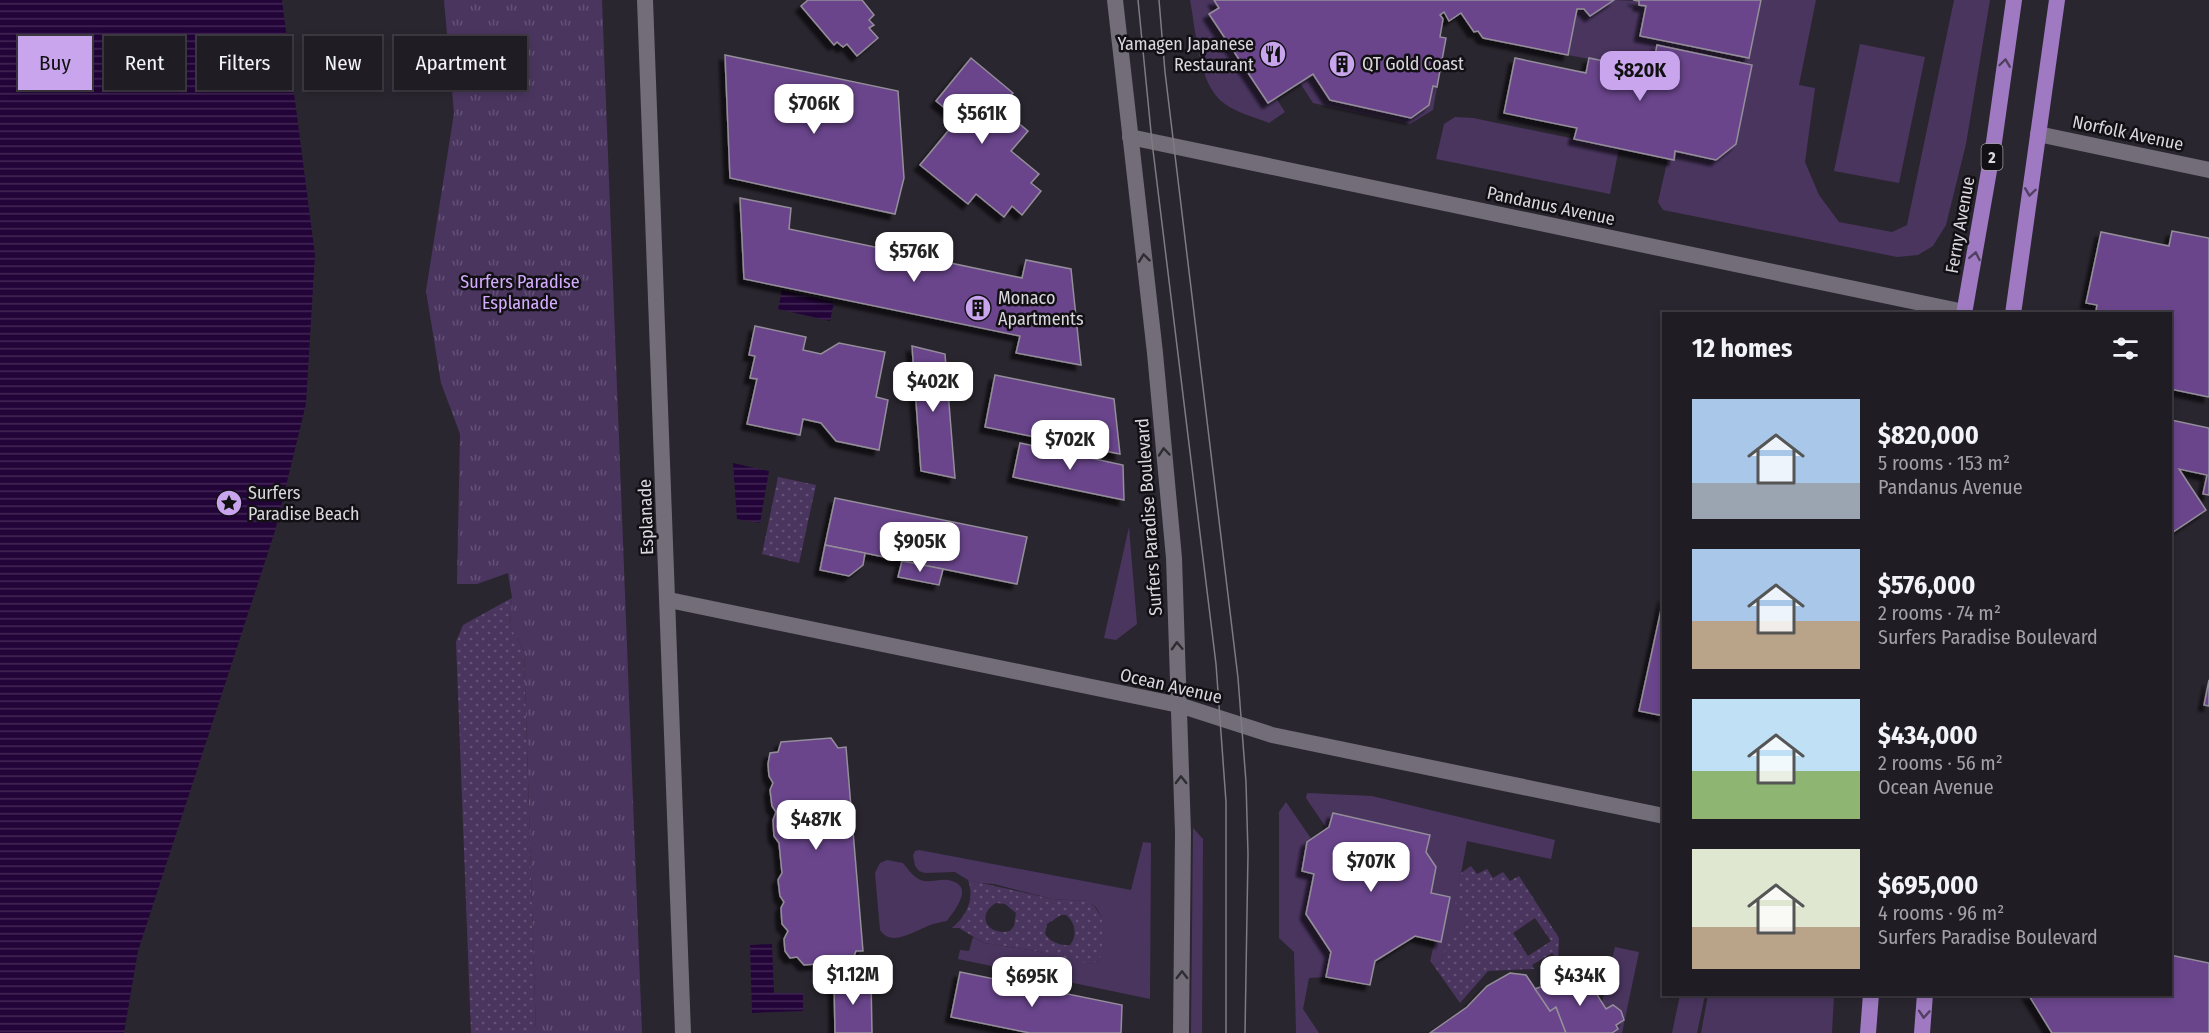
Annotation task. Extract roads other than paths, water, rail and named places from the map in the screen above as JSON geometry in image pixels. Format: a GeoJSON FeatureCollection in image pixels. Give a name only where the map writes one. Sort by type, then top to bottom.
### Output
{"type":"FeatureCollection","features":[{"type":"Feature","properties":{"kind":"highway","name":"Ferny Avenue"},"geometry":{"type":"LineString","coordinates":[[1964,312],[1994,142],[2014,0]]}},
{"type":"Feature","properties":{"kind":"highway"},"geometry":{"type":"LineString","coordinates":[[2013,312],[2057,0]]}},
{"type":"Feature","properties":{"kind":"highway"},"geometry":{"type":"LineString","coordinates":[[1868,1033],[1871,996]]}},
{"type":"Feature","properties":{"kind":"highway"},"geometry":{"type":"LineString","coordinates":[[1923,1033],[1925,996]]}},
{"type":"Feature","properties":{"kind":"street","name":"Esplanade"},"geometry":{"type":"LineString","coordinates":[[645,0],[669,600],[683,1033]]}},
{"type":"Feature","properties":{"kind":"street","name":"Surfers Paradise Boulevard"},"geometry":{"type":"LineString","coordinates":[[1115,0],[1155,352],[1174,558],[1183,833],[1181,1033]]}},
{"type":"Feature","properties":{"kind":"street","name":"Norfolk Avenue"},"geometry":{"type":"LineString","coordinates":[[2038,134],[2209,170]]}},
{"type":"Feature","properties":{"kind":"street","name":"Pandanus Avenue"},"geometry":{"type":"LineString","coordinates":[[1130,137],[1959,312]]}},
{"type":"Feature","properties":{"kind":"street","name":"Ocean Avenue"},"geometry":{"type":"LineString","coordinates":[[669,600],[1179,705],[1272,735],[1662,816]]}},
{"type":"Feature","properties":{"kind":"tram line"},"geometry":{"type":"LineString","coordinates":[[1138,0],[1152,142],[1216,664],[1226,802],[1226,1033]]}},
{"type":"Feature","properties":{"kind":"tram line"},"geometry":{"type":"LineString","coordinates":[[1159,0],[1165,72],[1238,678],[1246,782],[1248,854],[1245,1033]]}},
{"type":"Feature","properties":{"kind":"place","name":"Yamagen Japanese Restaurant"},"geometry":{"type":"Point","coordinates":[1273,54]}},
{"type":"Feature","properties":{"kind":"place","name":"QT Gold Coast"},"geometry":{"type":"Point","coordinates":[1342,64]}},
{"type":"Feature","properties":{"kind":"place","name":"Monaco Apartments"},"geometry":{"type":"Point","coordinates":[978,308]}},
{"type":"Feature","properties":{"kind":"place","name":"Surfers Paradise Beach"},"geometry":{"type":"Point","coordinates":[229,503]}},
{"type":"Feature","properties":{"kind":"park label","name":"Surfers Paradise Esplanade"},"geometry":{"type":"Point","coordinates":[520,292]}}]}
